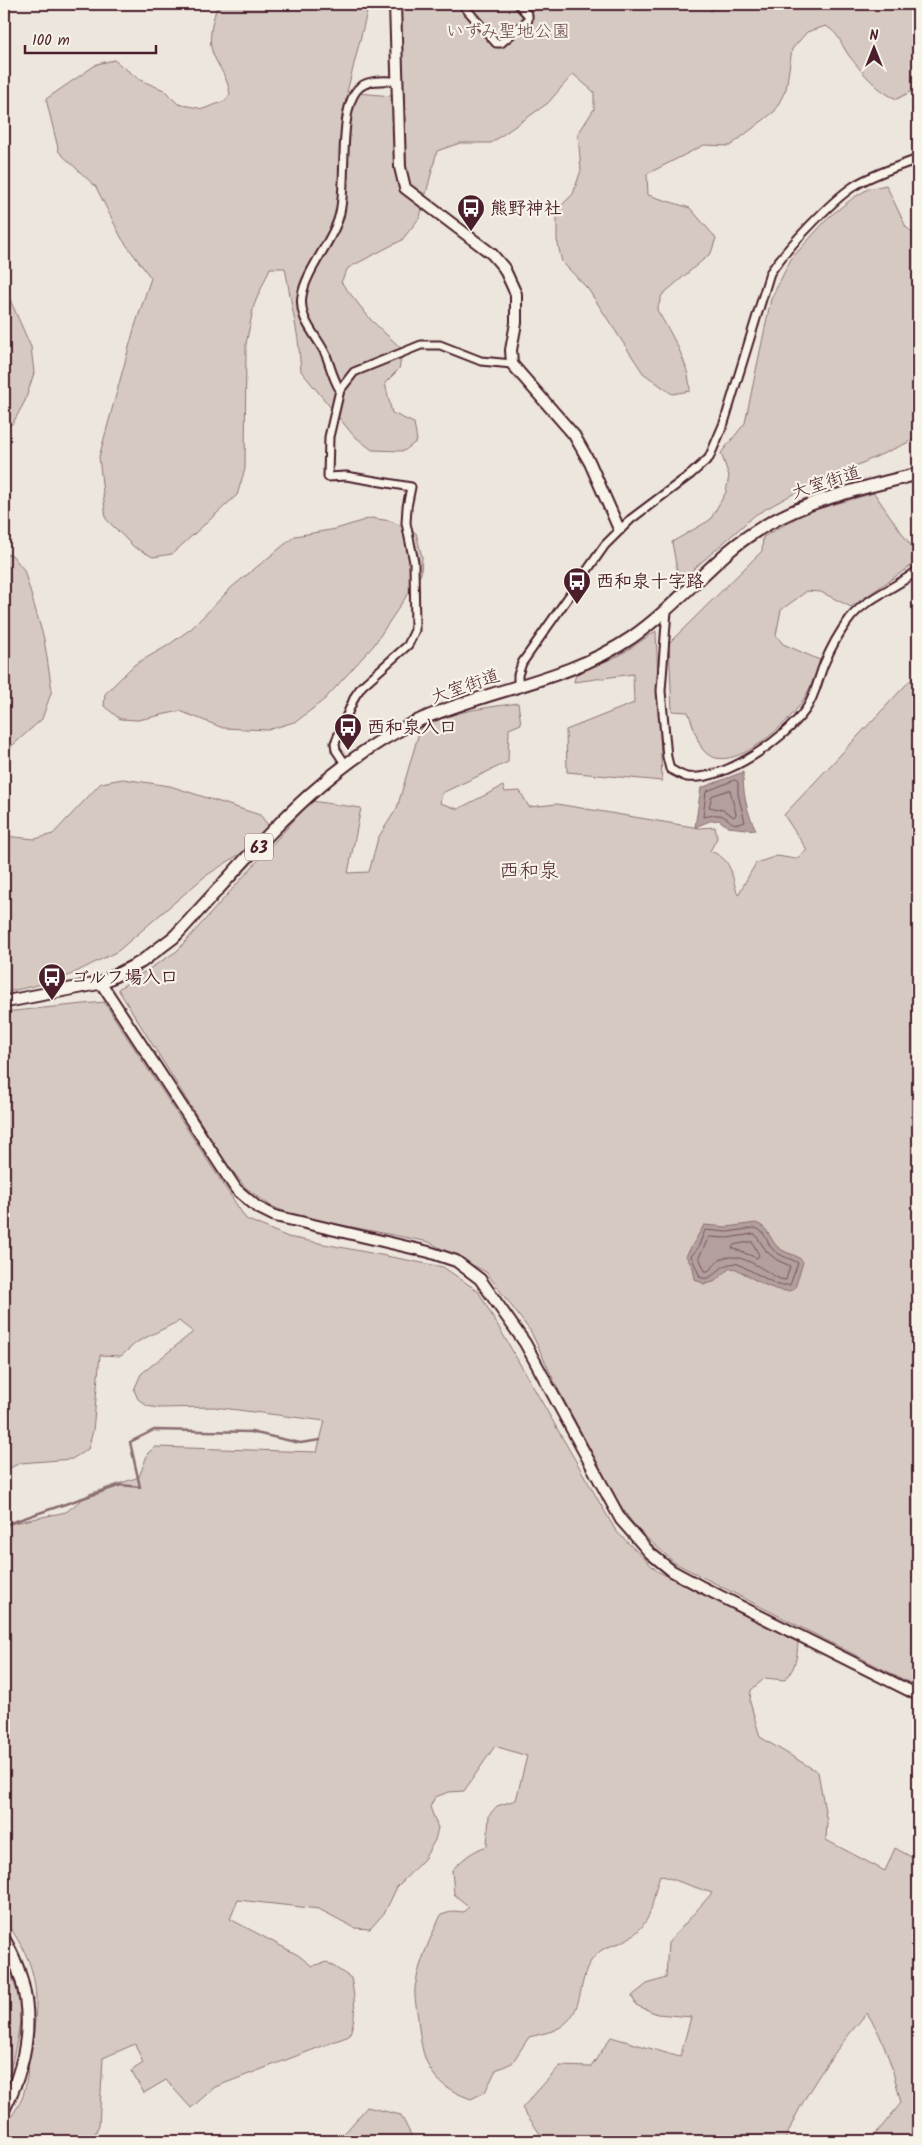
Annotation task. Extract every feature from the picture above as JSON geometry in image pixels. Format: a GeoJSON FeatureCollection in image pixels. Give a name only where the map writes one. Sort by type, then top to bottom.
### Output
{"type":"FeatureCollection","features":[{"type":"Feature","properties":{"kind":"main road","name":"大室街道"},"geometry":{"type":"LineString","coordinates":[[4,1002],[101,983],[141,962],[174,937],[320,785],[346,765],[396,732],[423,719],[590,661],[631,638],[667,610],[730,550],[772,520],[837,493],[918,474]]}},
{"type":"Feature","properties":{"kind":"main road"},"geometry":{"type":"LineString","coordinates":[[4,1939],[19,1971],[26,1993],[27,2012],[26,2050],[18,2077],[4,2109]]}},
{"type":"Feature","properties":{"kind":"street"},"geometry":{"type":"LineString","coordinates":[[395,4],[401,177],[405,188],[492,254],[504,268],[516,294],[516,323],[511,350],[512,364],[518,373],[553,408],[574,435],[590,463],[619,529]]}},
{"type":"Feature","properties":{"kind":"street"},"geometry":{"type":"LineString","coordinates":[[462,4],[496,43],[501,43],[528,20],[528,15],[518,4]]}},
{"type":"Feature","properties":{"kind":"street"},"geometry":{"type":"LineString","coordinates":[[340,390],[330,373],[326,354],[308,328],[303,316],[302,296],[339,218],[349,104],[361,86],[375,81],[397,81]]}},
{"type":"Feature","properties":{"kind":"street"},"geometry":{"type":"LineString","coordinates":[[518,686],[518,675],[522,663],[540,634],[605,545],[619,529],[691,474],[708,458],[724,423],[770,273],[781,256],[854,186],[871,177],[918,159]]}},
{"type":"Feature","properties":{"kind":"street"},"geometry":{"type":"LineString","coordinates":[[346,765],[336,750],[335,743],[355,696],[362,686],[408,645],[412,637],[414,630],[414,562],[406,523],[411,487],[346,476],[328,477],[329,437],[340,390],[354,372],[421,344],[440,344],[481,361],[512,364]]}},
{"type":"Feature","properties":{"kind":"street"},"geometry":{"type":"LineString","coordinates":[[667,610],[661,691],[667,757],[670,769],[686,776],[701,776],[729,768],[781,736],[796,721],[813,697],[825,662],[848,620],[864,605],[905,581],[918,570]]}},
{"type":"Feature","properties":{"kind":"street"},"geometry":{"type":"LineString","coordinates":[[101,983],[236,1189],[257,1208],[289,1220],[429,1252],[456,1261],[480,1279],[525,1343],[621,1520],[650,1553],[672,1571],[700,1586],[918,1695]]}},
{"type":"Feature","properties":{"kind":"green space","name":"いずみ聖地公園"},"geometry":{"type":"Polygon","coordinates":[[[218,4],[369,4],[347,92],[403,97],[401,4],[712,4],[710,11],[722,4],[918,4],[918,88],[897,99],[890,96],[865,75],[831,29],[826,26],[807,32],[792,49],[786,89],[775,111],[730,146],[704,145],[647,174],[648,195],[690,208],[716,238],[711,253],[662,295],[657,310],[679,349],[689,380],[690,391],[672,394],[643,373],[588,289],[562,262],[557,240],[557,210],[573,194],[581,170],[578,134],[594,109],[594,92],[573,74],[548,103],[491,143],[460,143],[437,151],[420,217],[402,240],[348,268],[341,282],[371,320],[403,350],[399,369],[385,383],[392,413],[414,423],[417,441],[404,451],[372,450],[353,435],[301,371],[298,339],[285,268],[270,268],[254,305],[246,344],[245,469],[237,495],[172,554],[153,557],[134,547],[106,519],[99,457],[134,329],[151,278],[122,239],[96,187],[59,152],[46,99],[97,64],[114,60],[140,80],[164,90],[178,104],[203,109],[225,101],[230,94],[229,88],[211,48],[213,22],[218,4]]]}},
{"type":"Feature","properties":{"kind":"green space"},"geometry":{"type":"Polygon","coordinates":[[[886,185],[906,227],[918,238],[918,438],[791,495],[755,515],[679,582],[672,542],[710,520],[726,492],[729,476],[721,453],[745,423],[771,299],[791,259],[830,216],[853,198],[868,189],[886,185]]]}},
{"type":"Feature","properties":{"kind":"green space"},"geometry":{"type":"Polygon","coordinates":[[[4,291],[7,293],[31,347],[34,373],[25,401],[13,423],[4,429],[4,291]]]}},
{"type":"Feature","properties":{"kind":"green space"},"geometry":{"type":"Polygon","coordinates":[[[874,493],[918,556],[918,561],[851,607],[821,592],[807,591],[781,610],[776,635],[783,644],[822,661],[806,695],[792,715],[782,725],[756,746],[741,754],[727,758],[715,758],[702,748],[688,712],[672,711],[669,643],[762,551],[763,537],[807,512],[874,493]]]}},
{"type":"Feature","properties":{"kind":"green space"},"geometry":{"type":"Polygon","coordinates":[[[371,518],[391,521],[416,533],[422,557],[421,574],[374,645],[325,699],[297,721],[268,730],[223,728],[180,711],[138,720],[120,719],[104,706],[105,694],[134,665],[167,646],[192,628],[232,587],[295,536],[336,529],[371,518]]]}},
{"type":"Feature","properties":{"kind":"green space"},"geometry":{"type":"Polygon","coordinates":[[[4,554],[12,555],[24,570],[44,639],[52,690],[42,719],[4,753],[4,554]]]}},
{"type":"Feature","properties":{"kind":"green space"},"geometry":{"type":"Polygon","coordinates":[[[656,631],[662,781],[567,772],[566,730],[634,703],[633,674],[574,682],[576,674],[620,655],[656,631]]]}},
{"type":"Feature","properties":{"kind":"green space"},"geometry":{"type":"Polygon","coordinates":[[[918,672],[918,1687],[675,1563],[637,1529],[620,1505],[557,1387],[531,1332],[486,1272],[429,1242],[295,1216],[271,1206],[246,1188],[224,1160],[118,989],[177,951],[311,801],[361,808],[348,873],[369,872],[378,838],[397,808],[420,729],[455,714],[518,703],[521,724],[509,729],[508,762],[442,793],[440,803],[458,809],[503,786],[505,792],[520,791],[529,807],[557,804],[699,828],[715,827],[717,838],[710,851],[727,863],[738,895],[756,863],[777,856],[796,859],[807,850],[784,815],[918,672]]]}},
{"type":"Feature","properties":{"kind":"green space"},"geometry":{"type":"Polygon","coordinates":[[[123,779],[170,786],[260,815],[274,832],[204,877],[118,951],[62,979],[4,993],[4,836],[35,839],[53,834],[101,783],[123,779]]]}},
{"type":"Feature","properties":{"kind":"green space"},"geometry":{"type":"Polygon","coordinates":[[[104,1002],[246,1219],[288,1237],[443,1267],[478,1291],[616,1531],[657,1571],[798,1642],[796,1658],[788,1676],[784,1680],[765,1678],[751,1690],[750,1702],[760,1737],[818,1772],[827,1822],[826,1840],[885,1871],[895,1848],[915,1859],[918,1856],[918,2141],[870,2141],[901,2103],[884,2045],[867,2013],[820,2074],[800,2107],[785,2141],[545,2141],[522,2108],[560,2066],[591,2067],[611,2037],[680,2057],[691,2017],[657,2014],[636,2005],[632,1996],[647,1984],[666,1978],[668,1943],[712,1893],[660,1875],[647,1919],[626,1940],[601,1951],[590,1962],[577,2004],[573,2014],[566,2023],[555,2030],[529,2037],[512,2063],[496,2070],[485,2092],[471,2099],[445,2086],[436,2078],[425,2058],[422,2047],[415,1988],[422,1960],[441,1915],[454,1911],[463,1912],[469,1907],[454,1894],[452,1870],[468,1856],[487,1846],[489,1815],[497,1806],[516,1800],[527,1756],[495,1746],[464,1791],[449,1792],[435,1797],[430,1807],[438,1828],[435,1840],[424,1859],[397,1887],[385,1912],[370,1929],[355,1928],[319,1909],[238,1900],[230,1919],[298,1955],[312,1966],[327,1962],[351,1978],[354,2007],[352,2029],[349,2036],[215,2087],[191,2108],[166,2080],[144,2093],[131,2071],[143,2063],[135,2044],[103,2058],[99,2125],[92,2141],[4,2141],[8,2122],[23,2096],[33,2034],[36,1999],[35,1984],[25,1953],[4,1920],[4,1787],[6,1782],[4,1781],[4,1528],[9,1524],[66,1512],[89,1494],[139,1477],[148,1453],[155,1447],[317,1452],[325,1421],[214,1407],[158,1408],[147,1406],[138,1399],[134,1390],[141,1374],[193,1332],[179,1321],[137,1342],[121,1356],[100,1355],[93,1431],[88,1449],[72,1459],[20,1463],[4,1471],[4,1012],[104,1002]]]}},
{"type":"Feature","properties":{"kind":"green space"},"geometry":{"type":"Polygon","coordinates":[[[4,1959],[15,1986],[21,2011],[9,2076],[4,2072],[4,1959]]]}},
{"type":"Feature","properties":{"kind":"green space"},"geometry":{"type":"Polygon","coordinates":[[[367,2107],[401,2115],[414,2141],[338,2141],[367,2107]]]}},
{"type":"Feature","properties":{"kind":"water"},"geometry":{"type":"Polygon","coordinates":[[[743,772],[746,802],[756,830],[728,827],[719,820],[710,821],[695,827],[701,788],[743,772]]]}},
{"type":"Feature","properties":{"kind":"water"},"geometry":{"type":"Polygon","coordinates":[[[756,1223],[767,1231],[779,1248],[798,1257],[803,1262],[795,1288],[790,1291],[774,1289],[736,1269],[730,1268],[714,1282],[704,1284],[695,1279],[693,1268],[686,1256],[704,1225],[727,1227],[756,1223]]]}},
{"type":"Feature","properties":{"kind":"waterway"},"geometry":{"type":"LineString","coordinates":[[4,1525],[121,1485],[140,1487],[130,1442],[154,1430],[251,1432],[300,1443],[320,1440]]}},
{"type":"Feature","properties":{"kind":"place","name":"熊野神社"},"geometry":{"type":"Point","coordinates":[471,232]}},
{"type":"Feature","properties":{"kind":"place","name":"西和泉十字路"},"geometry":{"type":"Point","coordinates":[577,605]}},
{"type":"Feature","properties":{"kind":"place","name":"西和泉入口"},"geometry":{"type":"Point","coordinates":[348,751]}},
{"type":"Feature","properties":{"kind":"place","name":"ゴルフ場入口"},"geometry":{"type":"Point","coordinates":[52,1001]}},
{"type":"Feature","properties":{"kind":"district","name":"西和泉"},"geometry":{"type":"Point","coordinates":[529,870]}}]}
